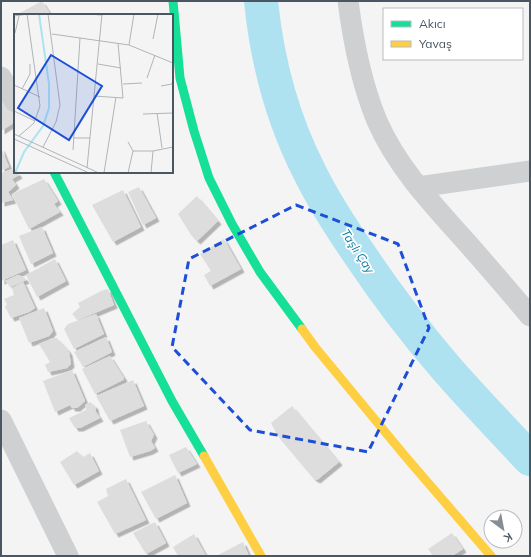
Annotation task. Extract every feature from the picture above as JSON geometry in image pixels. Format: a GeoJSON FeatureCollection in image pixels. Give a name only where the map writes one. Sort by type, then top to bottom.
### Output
{"type":"FeatureCollection","features":[{"type":"Feature","properties":{"kind":"street"},"geometry":{"type":"LineString","coordinates":[[173,1],[180,78],[194,131],[209,178],[232,224],[260,272],[314,347],[491,556]]}},
{"type":"Feature","properties":{"kind":"street"},"geometry":{"type":"LineString","coordinates":[[348,1],[352,31],[369,98],[378,122],[394,152],[418,187],[530,316]]}},
{"type":"Feature","properties":{"kind":"street"},"geometry":{"type":"LineString","coordinates":[[1,77],[14,100]]}},
{"type":"Feature","properties":{"kind":"street"},"geometry":{"type":"LineString","coordinates":[[418,187],[530,171]]}},
{"type":"Feature","properties":{"kind":"street"},"geometry":{"type":"LineString","coordinates":[[55,173],[172,401],[261,556]]}},
{"type":"Feature","properties":{"kind":"street"},"geometry":{"type":"LineString","coordinates":[[1,420],[8,453],[68,556]]}},
{"type":"Feature","properties":{"kind":"highlighted area"},"geometry":{"type":"Polygon","coordinates":[[[296,205],[398,244],[429,328],[368,452],[250,430],[172,347],[189,259],[296,205]]]}},
{"type":"Feature","properties":{"kind":"building"},"geometry":{"type":"Polygon","coordinates":[[[42,1],[50,14],[18,14],[42,1]]]}},
{"type":"Feature","properties":{"kind":"building"},"geometry":{"type":"Polygon","coordinates":[[[4,100],[14,112],[14,123],[1,131],[1,102],[4,100]]]}},
{"type":"Feature","properties":{"kind":"building"},"geometry":{"type":"Polygon","coordinates":[[[1,147],[9,167],[1,171],[1,147]]]}},
{"type":"Feature","properties":{"kind":"building"},"geometry":{"type":"Polygon","coordinates":[[[14,168],[14,173],[18,173],[19,175],[12,179],[16,185],[8,192],[13,200],[1,203],[1,173],[14,168]]]}},
{"type":"Feature","properties":{"kind":"building"},"geometry":{"type":"Polygon","coordinates":[[[44,179],[58,201],[54,204],[60,212],[29,229],[12,194],[44,179]]]}},
{"type":"Feature","properties":{"kind":"building"},"geometry":{"type":"Polygon","coordinates":[[[139,187],[156,218],[143,225],[128,192],[139,187]]]}},
{"type":"Feature","properties":{"kind":"building"},"geometry":{"type":"Polygon","coordinates":[[[123,190],[141,227],[113,242],[92,205],[123,190]]]}},
{"type":"Feature","properties":{"kind":"building"},"geometry":{"type":"Polygon","coordinates":[[[197,196],[218,221],[197,241],[191,235],[178,214],[197,196]]]}},
{"type":"Feature","properties":{"kind":"building"},"geometry":{"type":"Polygon","coordinates":[[[42,227],[53,253],[31,264],[19,236],[42,227]]]}},
{"type":"Feature","properties":{"kind":"building"},"geometry":{"type":"Polygon","coordinates":[[[224,239],[241,269],[210,286],[204,275],[211,271],[200,254],[224,239]]]}},
{"type":"Feature","properties":{"kind":"building"},"geometry":{"type":"Polygon","coordinates":[[[13,240],[26,270],[1,281],[1,245],[13,240]]]}},
{"type":"Feature","properties":{"kind":"building"},"geometry":{"type":"Polygon","coordinates":[[[55,259],[66,281],[37,297],[26,275],[55,259]]]}},
{"type":"Feature","properties":{"kind":"building"},"geometry":{"type":"Polygon","coordinates":[[[18,275],[24,277],[26,280],[11,287],[5,281],[18,275]]]}},
{"type":"Feature","properties":{"kind":"building"},"geometry":{"type":"Polygon","coordinates":[[[23,282],[35,308],[29,312],[11,318],[5,307],[7,304],[4,299],[14,295],[12,288],[23,282]]]}},
{"type":"Feature","properties":{"kind":"building"},"geometry":{"type":"Polygon","coordinates":[[[108,289],[114,305],[78,320],[72,314],[80,307],[78,303],[108,289]]]}},
{"type":"Feature","properties":{"kind":"building"},"geometry":{"type":"Polygon","coordinates":[[[44,308],[53,331],[49,336],[29,343],[19,318],[44,308]]]}},
{"type":"Feature","properties":{"kind":"building"},"geometry":{"type":"Polygon","coordinates":[[[96,314],[104,334],[74,349],[64,329],[68,324],[96,314]]]}},
{"type":"Feature","properties":{"kind":"building"},"geometry":{"type":"Polygon","coordinates":[[[106,337],[112,352],[83,367],[74,352],[106,337]]]}},
{"type":"Feature","properties":{"kind":"building"},"geometry":{"type":"Polygon","coordinates":[[[53,338],[57,338],[67,349],[71,364],[67,368],[48,372],[45,365],[50,362],[39,344],[53,338]]]}},
{"type":"Feature","properties":{"kind":"building"},"geometry":{"type":"Polygon","coordinates":[[[110,356],[124,378],[123,380],[95,394],[82,369],[110,356]]]}},
{"type":"Feature","properties":{"kind":"building"},"geometry":{"type":"Polygon","coordinates":[[[72,370],[85,401],[77,408],[72,408],[70,405],[55,412],[43,381],[72,370]]]}},
{"type":"Feature","properties":{"kind":"building"},"geometry":{"type":"Polygon","coordinates":[[[133,380],[144,406],[110,421],[96,396],[133,380]]]}},
{"type":"Feature","properties":{"kind":"building"},"geometry":{"type":"Polygon","coordinates":[[[90,402],[95,406],[96,412],[100,418],[80,428],[75,428],[69,418],[86,410],[85,405],[90,402]]]}},
{"type":"Feature","properties":{"kind":"building"},"geometry":{"type":"Polygon","coordinates":[[[292,406],[339,462],[317,480],[313,478],[277,435],[271,423],[292,406]]]}},
{"type":"Feature","properties":{"kind":"building"},"geometry":{"type":"Polygon","coordinates":[[[146,421],[154,435],[151,441],[155,448],[130,457],[120,430],[146,421]]]}},
{"type":"Feature","properties":{"kind":"building"},"geometry":{"type":"Polygon","coordinates":[[[186,447],[197,464],[178,473],[169,455],[186,447]]]}},
{"type":"Feature","properties":{"kind":"building"},"geometry":{"type":"Polygon","coordinates":[[[77,451],[83,457],[90,453],[99,471],[74,485],[60,462],[77,451]]]}},
{"type":"Feature","properties":{"kind":"building"},"geometry":{"type":"Polygon","coordinates":[[[175,475],[187,503],[156,519],[141,492],[175,475]]]}},
{"type":"Feature","properties":{"kind":"building"},"geometry":{"type":"Polygon","coordinates":[[[126,479],[146,520],[115,534],[97,502],[108,496],[106,489],[126,479]]]}},
{"type":"Feature","properties":{"kind":"building"},"geometry":{"type":"Polygon","coordinates":[[[155,522],[166,543],[146,554],[133,533],[155,522]]]}},
{"type":"Feature","properties":{"kind":"building"},"geometry":{"type":"Polygon","coordinates":[[[452,533],[463,549],[452,556],[433,556],[428,549],[452,533]]]}},
{"type":"Feature","properties":{"kind":"building"},"geometry":{"type":"Polygon","coordinates":[[[194,534],[206,556],[178,556],[173,547],[194,534]]]}},
{"type":"Feature","properties":{"kind":"building"},"geometry":{"type":"Polygon","coordinates":[[[243,542],[249,556],[216,556],[243,542]]]}},
{"type":"Feature","properties":{"kind":"waterway","name":"Taşlı Çay"},"geometry":{"type":"LineString","coordinates":[[261,1],[267,46],[284,112],[301,154],[328,206],[370,270],[412,327],[456,380],[530,459]]}},
{"type":"Feature","properties":{"kind":"traffic: fast"},"geometry":{"type":"LineString","coordinates":[[173,1],[180,78],[194,131],[209,178],[232,224],[260,272],[302,329]]}},
{"type":"Feature","properties":{"kind":"traffic: fast"},"geometry":{"type":"LineString","coordinates":[[55,173],[172,401],[204,456]]}},
{"type":"Feature","properties":{"kind":"traffic: slow"},"geometry":{"type":"LineString","coordinates":[[302,329],[315,347],[405,456],[491,556]]}},
{"type":"Feature","properties":{"kind":"traffic: slow"},"geometry":{"type":"LineString","coordinates":[[204,456],[261,556]]}}]}
